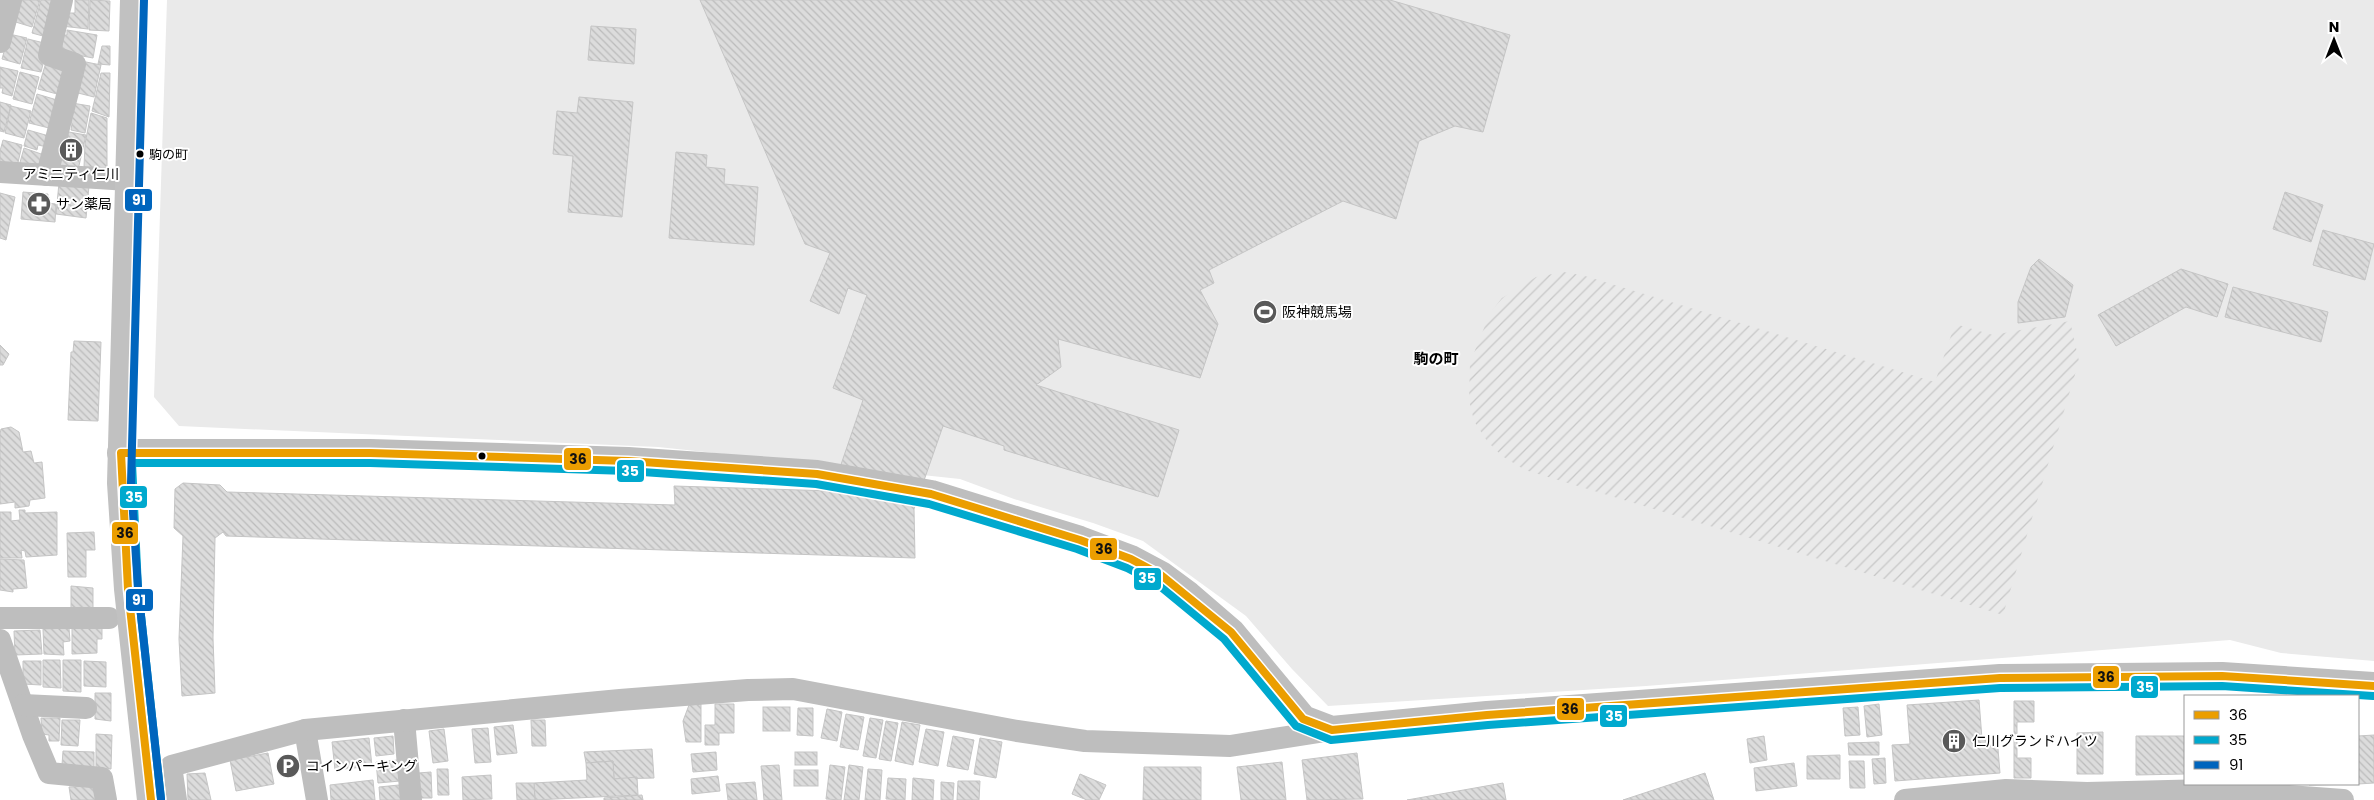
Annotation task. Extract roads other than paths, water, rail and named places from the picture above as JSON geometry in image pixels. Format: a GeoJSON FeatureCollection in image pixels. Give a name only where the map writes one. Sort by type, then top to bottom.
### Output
{"type":"FeatureCollection","features":[{"type":"Feature","properties":{"kind":"main road"},"geometry":{"type":"LineString","coordinates":[[134,0],[121,453],[128,589],[151,800]]}},
{"type":"Feature","properties":{"kind":"street"},"geometry":{"type":"LineString","coordinates":[[0,42],[11,0]]}},
{"type":"Feature","properties":{"kind":"street"},"geometry":{"type":"LineString","coordinates":[[47,175],[75,64],[49,55],[62,0]]}},
{"type":"Feature","properties":{"kind":"street"},"geometry":{"type":"LineString","coordinates":[[0,172],[129,180]]}},
{"type":"Feature","properties":{"kind":"street"},"geometry":{"type":"LineString","coordinates":[[121,453],[370,452],[628,461],[816,474],[931,494],[1080,540],[1131,558],[1161,575],[1188,595],[1230,632],[1303,719],[1332,730]]}},
{"type":"Feature","properties":{"kind":"street"},"geometry":{"type":"LineString","coordinates":[[0,618],[109,618]]}},
{"type":"Feature","properties":{"kind":"street"},"geometry":{"type":"LineString","coordinates":[[0,640],[5,669],[23,705],[50,774],[102,778],[106,800]]}},
{"type":"Feature","properties":{"kind":"street"},"geometry":{"type":"LineString","coordinates":[[176,800],[171,766],[304,730],[620,700],[793,689],[1017,731],[1084,741],[1230,746],[1332,730],[1487,714],[2000,678],[2222,676],[2374,686]]}},
{"type":"Feature","properties":{"kind":"street"},"geometry":{"type":"LineString","coordinates":[[23,705],[86,709]]}},
{"type":"Feature","properties":{"kind":"street"},"geometry":{"type":"LineString","coordinates":[[404,720],[411,800]]}},
{"type":"Feature","properties":{"kind":"street"},"geometry":{"type":"LineString","coordinates":[[304,730],[317,800]]}},
{"type":"Feature","properties":{"kind":"street"},"geometry":{"type":"LineString","coordinates":[[1905,800],[2006,790],[2088,793],[2209,790],[2344,800]]}},
{"type":"Feature","properties":{"kind":"place","name":"アミニティ仁川"},"geometry":{"type":"Point","coordinates":[71,150]}},
{"type":"Feature","properties":{"kind":"place","name":"駒の町"},"geometry":{"type":"Point","coordinates":[140,154]}},
{"type":"Feature","properties":{"kind":"place","name":"サン薬局"},"geometry":{"type":"Point","coordinates":[39,204]}},
{"type":"Feature","properties":{"kind":"place","name":"阪神競馬場"},"geometry":{"type":"Point","coordinates":[1265,312]}},
{"type":"Feature","properties":{"kind":"place","name":"仁川グランドハイツ"},"geometry":{"type":"Point","coordinates":[1954,741]}},
{"type":"Feature","properties":{"kind":"place","name":"コインパーキング"},"geometry":{"type":"Point","coordinates":[288,766]}},
{"type":"Feature","properties":{"kind":"district","name":"駒の町"},"geometry":{"type":"Point","coordinates":[1436,358]}}]}
